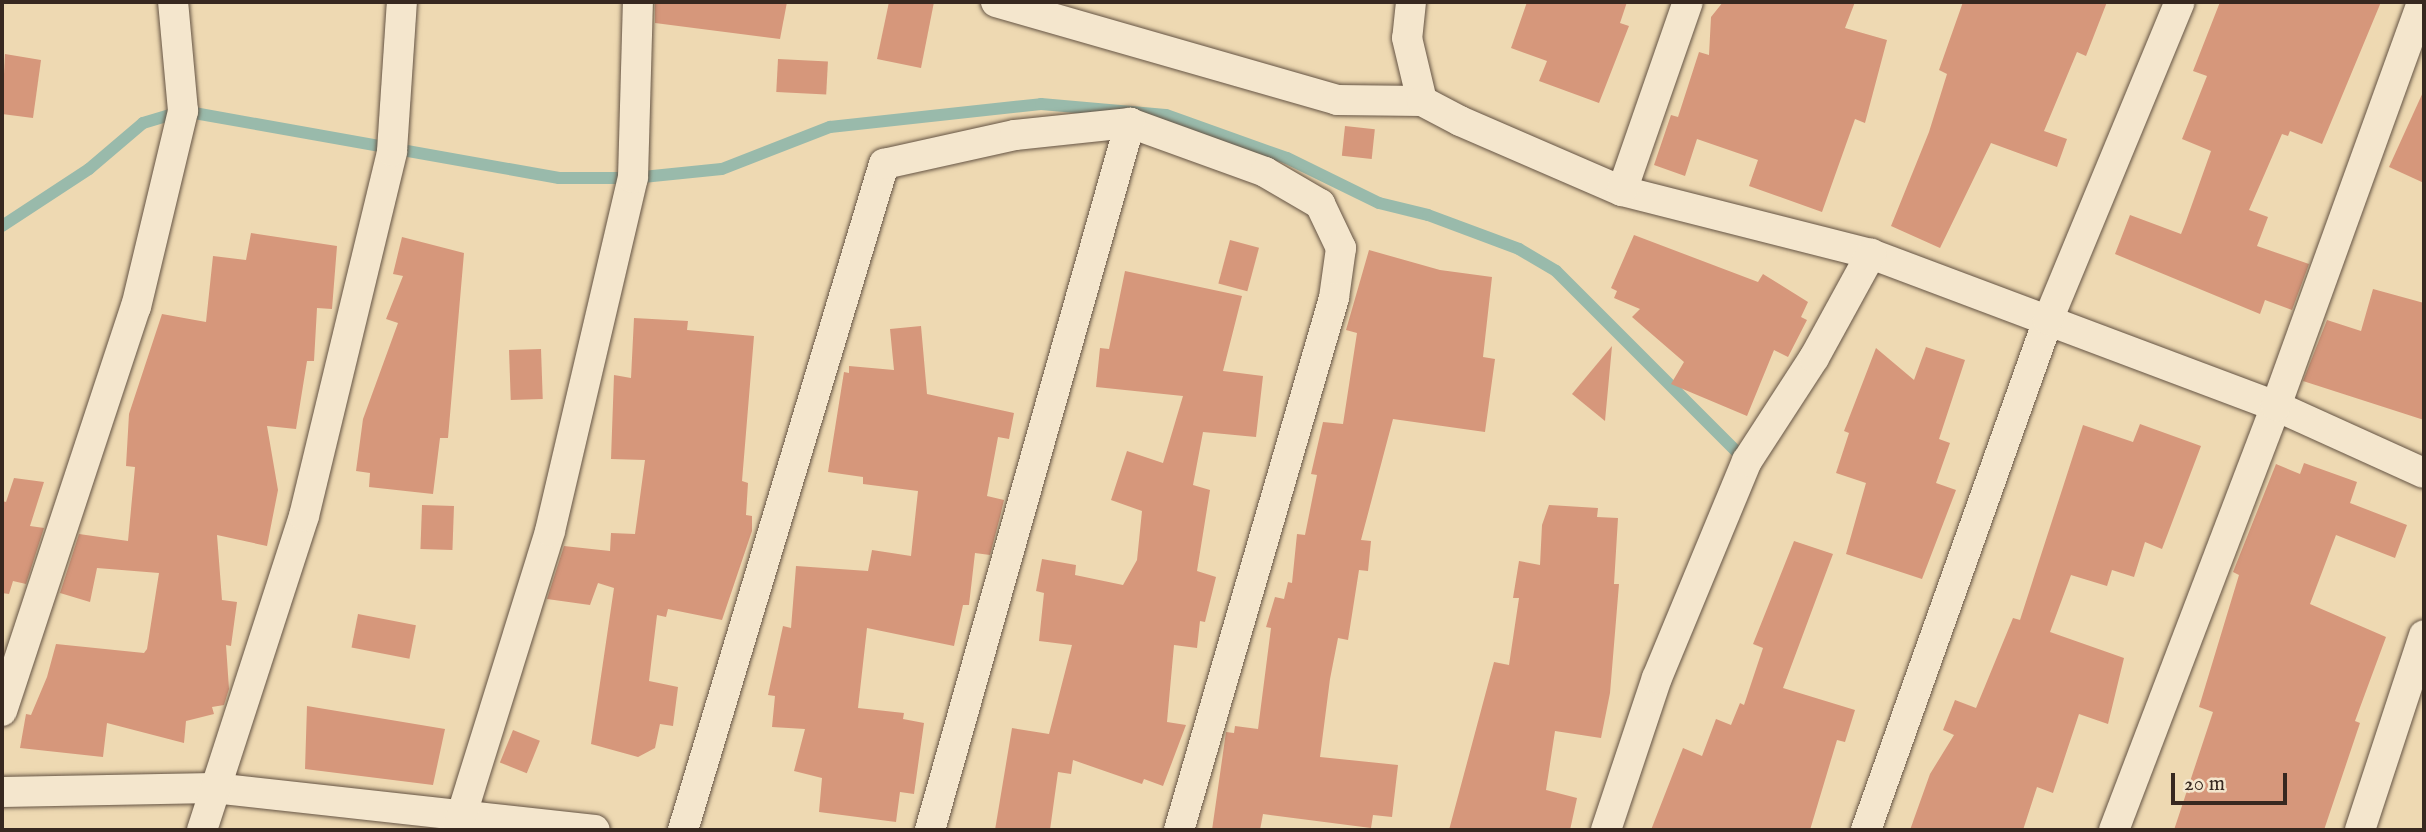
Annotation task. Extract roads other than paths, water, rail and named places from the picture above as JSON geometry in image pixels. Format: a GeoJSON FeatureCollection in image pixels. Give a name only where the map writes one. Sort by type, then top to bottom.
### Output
{"type":"FeatureCollection","features":[{"type":"Feature","properties":{"kind":"street"},"geometry":{"type":"LineString","coordinates":[[2,711],[136,307],[183,111],[173,2]]}},
{"type":"Feature","properties":{"kind":"street"},"geometry":{"type":"LineString","coordinates":[[202,830],[304,516],[392,151],[402,2]]}},
{"type":"Feature","properties":{"kind":"street"},"geometry":{"type":"LineString","coordinates":[[459,824],[550,531],[633,178],[638,2]]}},
{"type":"Feature","properties":{"kind":"street"},"geometry":{"type":"LineString","coordinates":[[996,2],[1337,100],[1422,101],[1578,175],[1622,191],[1871,254],[2276,406],[2424,473]]}},
{"type":"Feature","properties":{"kind":"street"},"geometry":{"type":"LineString","coordinates":[[1411,2],[1407,38],[1422,101]]}},
{"type":"Feature","properties":{"kind":"street"},"geometry":{"type":"LineString","coordinates":[[1622,191],[1688,2]]}},
{"type":"Feature","properties":{"kind":"street"},"geometry":{"type":"LineString","coordinates":[[1866,830],[2049,320],[2180,2]]}},
{"type":"Feature","properties":{"kind":"street"},"geometry":{"type":"LineString","coordinates":[[2114,830],[2276,406],[2422,2]]}},
{"type":"Feature","properties":{"kind":"street"},"geometry":{"type":"LineString","coordinates":[[930,830],[1130,123]]}},
{"type":"Feature","properties":{"kind":"street"},"geometry":{"type":"LineString","coordinates":[[683,830],[884,164],[1015,135],[1130,123],[1265,172],[1320,204],[1341,248],[1334,298],[1179,830]]}},
{"type":"Feature","properties":{"kind":"street"},"geometry":{"type":"LineString","coordinates":[[1606,830],[1657,678],[1747,461],[1814,358],[1871,254]]}},
{"type":"Feature","properties":{"kind":"street"},"geometry":{"type":"LineString","coordinates":[[2360,830],[2424,635]]}},
{"type":"Feature","properties":{"kind":"street"},"geometry":{"type":"LineString","coordinates":[[2,792],[214,788],[459,824],[595,830]]}},
{"type":"Feature","properties":{"kind":"waterway"},"geometry":{"type":"LineString","coordinates":[[2,226],[89,169],[143,123],[183,111],[559,178],[633,178],[722,169],[830,127],[1041,104],[1166,115],[1287,158],[1379,203],[1428,215],[1519,249],[1556,271],[1746,461]]}}]}
